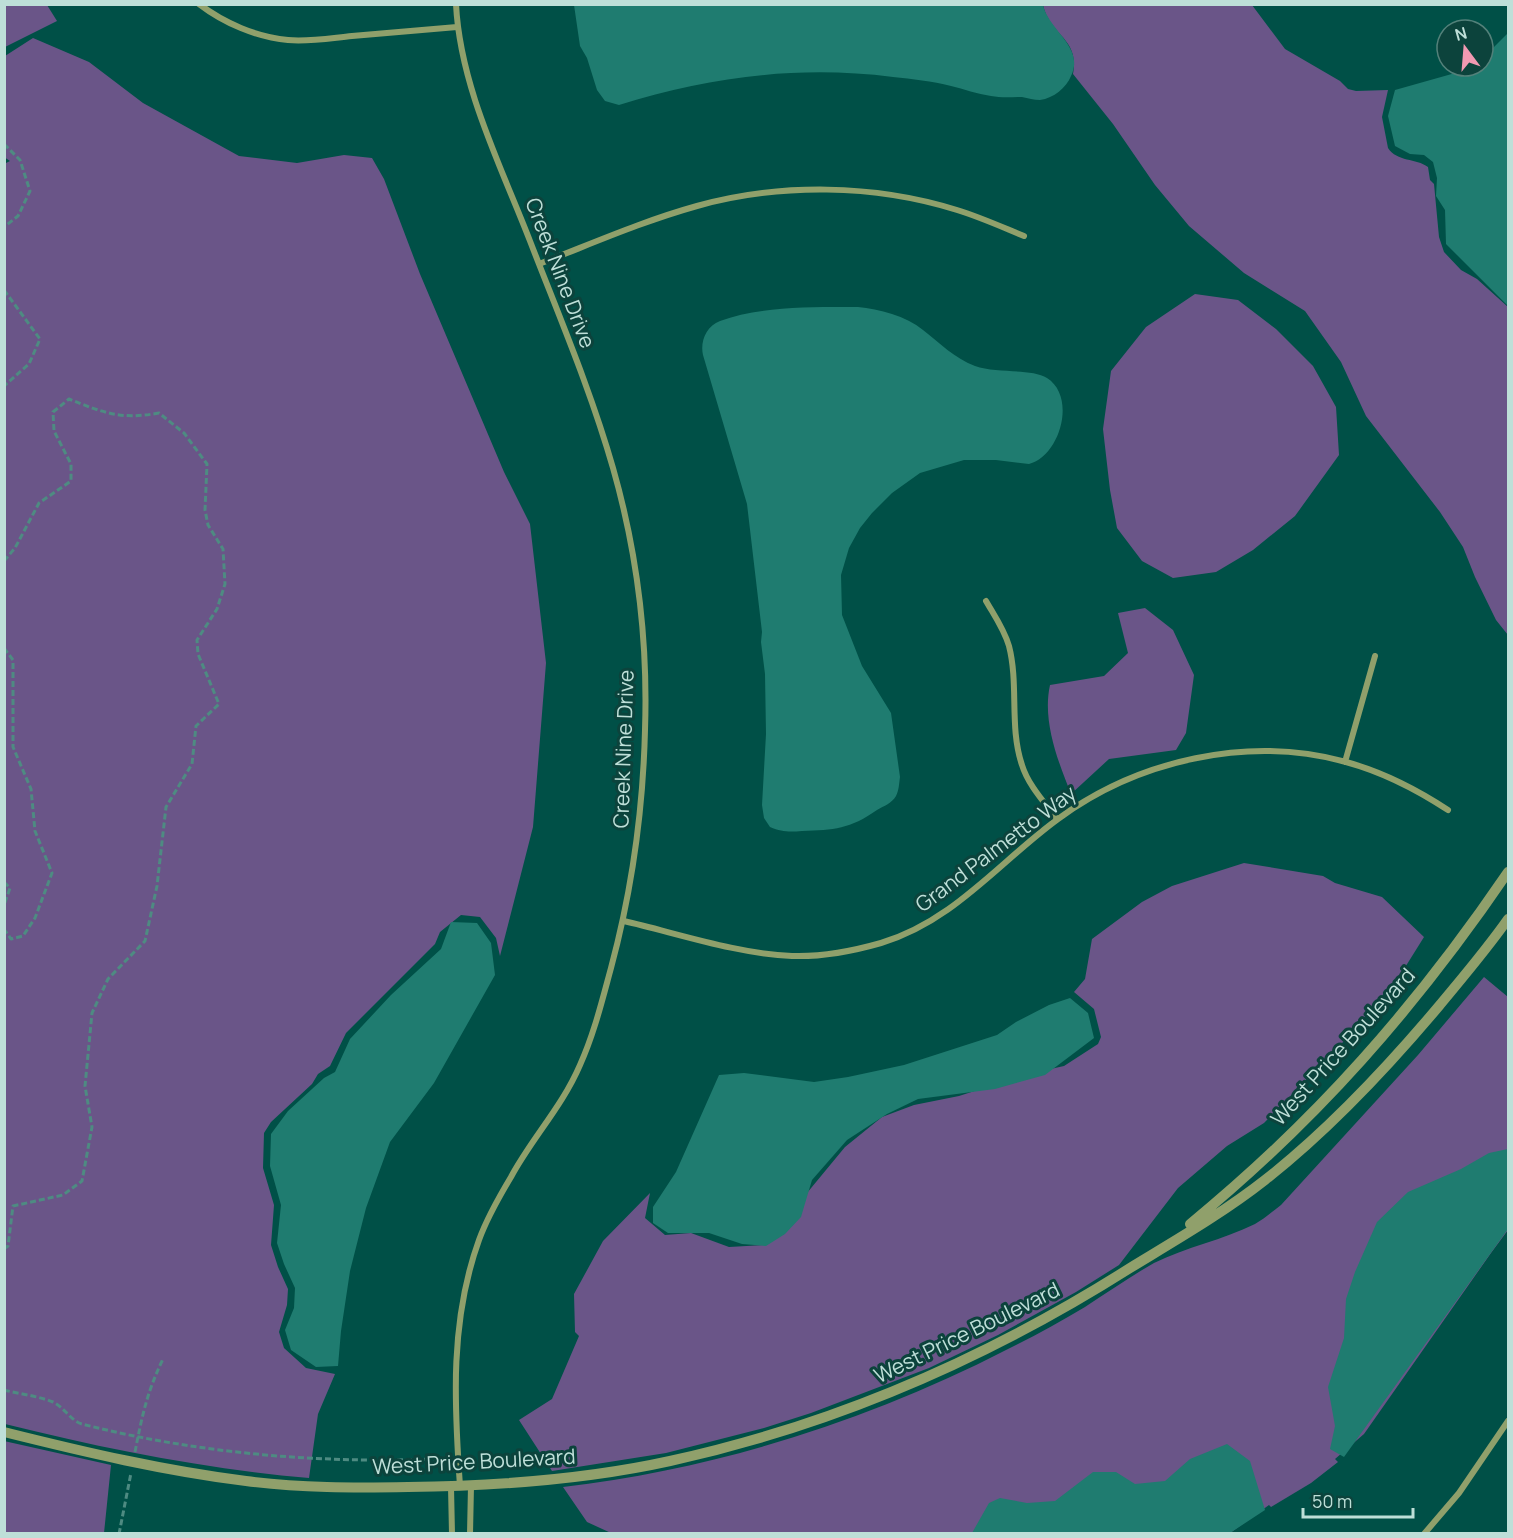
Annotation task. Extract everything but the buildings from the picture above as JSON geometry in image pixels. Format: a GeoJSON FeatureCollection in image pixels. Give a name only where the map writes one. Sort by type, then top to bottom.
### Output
{"type":"FeatureCollection","features":[{"type":"Feature","properties":{"kind":"street"},"geometry":{"type":"LineString","coordinates":[[199,4],[235,26],[261,35],[288,40],[314,40],[457,27]]}},
{"type":"Feature","properties":{"kind":"street","name":"Creek Nine Drive"},"geometry":{"type":"LineString","coordinates":[[456,4],[460,46],[479,111],[539,264],[613,468],[632,552],[645,680],[644,769],[637,842],[624,921],[602,1001],[580,1065],[558,1106],[518,1164],[480,1238],[460,1310],[456,1341],[455,1397],[461,1487]]}},
{"type":"Feature","properties":{"kind":"street"},"geometry":{"type":"LineString","coordinates":[[539,264],[650,221],[696,206],[743,196],[790,190],[858,191],[905,197],[957,210],[1024,236]]}},
{"type":"Feature","properties":{"kind":"street"},"geometry":{"type":"LineString","coordinates":[[986,601],[1005,635],[1011,657],[1017,744],[1022,768],[1057,819]]}},
{"type":"Feature","properties":{"kind":"street"},"geometry":{"type":"LineString","coordinates":[[1345,762],[1375,656]]}},
{"type":"Feature","properties":{"kind":"street","name":"Grand Palmetto Way"},"geometry":{"type":"LineString","coordinates":[[624,921],[742,949],[779,955],[825,954],[867,947],[909,933],[941,915],[963,900],[1057,819],[1099,793],[1129,778],[1193,759],[1226,753],[1256,751],[1288,753],[1345,762],[1414,788],[1448,810]]}},
{"type":"Feature","properties":{"kind":"street","name":"West Price Boulevard"},"geometry":{"type":"LineString","coordinates":[[1156,1252],[1261,1164],[1353,1071],[1421,991],[1468,931],[1509,872]]}},
{"type":"Feature","properties":{"kind":"street","name":"West Price Boulevard"},"geometry":{"type":"LineString","coordinates":[[4,1432],[71,1449],[201,1475],[247,1481],[339,1488],[461,1487],[570,1477],[668,1462],[814,1421],[933,1376],[1002,1342],[1080,1300],[1233,1204],[1326,1128],[1401,1051],[1509,920]]}},
{"type":"Feature","properties":{"kind":"street"},"geometry":{"type":"LineString","coordinates":[[1424,1533],[1464,1485],[1509,1421]]}},
{"type":"Feature","properties":{"kind":"street"},"geometry":{"type":"LineString","coordinates":[[452,1533],[461,1487]]}},
{"type":"Feature","properties":{"kind":"street"},"geometry":{"type":"LineString","coordinates":[[461,1487],[470,1533]]}},
{"type":"Feature","properties":{"kind":"path"},"geometry":{"type":"LineString","coordinates":[[4,144],[20,160],[30,191],[18,216],[4,227]]}},
{"type":"Feature","properties":{"kind":"path"},"geometry":{"type":"LineString","coordinates":[[4,290],[40,339],[29,364],[4,386]]}},
{"type":"Feature","properties":{"kind":"path"},"geometry":{"type":"LineString","coordinates":[[4,561],[15,548],[39,503],[71,481],[71,464],[54,431],[52,412],[69,399],[103,412],[136,417],[159,413],[184,433],[207,464],[205,510],[208,525],[223,549],[225,584],[217,609],[197,640],[198,654],[219,704],[196,726],[192,764],[166,807],[157,886],[146,941],[108,979],[92,1013],[85,1086],[92,1127],[82,1181],[63,1195],[13,1206],[8,1246],[4,1249]]}},
{"type":"Feature","properties":{"kind":"path"},"geometry":{"type":"LineString","coordinates":[[4,648],[13,660],[13,747],[31,789],[35,831],[52,873],[35,918],[23,936],[11,939],[4,929]]}},
{"type":"Feature","properties":{"kind":"path"},"geometry":{"type":"LineString","coordinates":[[4,882],[10,888],[4,905]]}},
{"type":"Feature","properties":{"kind":"path"},"geometry":{"type":"LineString","coordinates":[[145,1401],[163,1359]]}},
{"type":"Feature","properties":{"kind":"path"},"geometry":{"type":"LineString","coordinates":[[4,1390],[55,1403],[79,1423],[226,1450],[319,1459],[458,1458]]}},
{"type":"Feature","properties":{"kind":"path"},"geometry":{"type":"LineString","coordinates":[[119,1533],[120,1527]]}},
{"type":"Feature","properties":{"kind":"shaded area"},"geometry":{"type":"Polygon","coordinates":[[[5,4],[47,5],[57,21],[5,47],[5,4]]]}},
{"type":"Feature","properties":{"kind":"shaded area"},"geometry":{"type":"Polygon","coordinates":[[[574,5],[1043,5],[1046,14],[1070,48],[1074,66],[1063,88],[1055,95],[1040,100],[991,96],[915,79],[823,72],[754,76],[721,81],[653,95],[619,105],[605,101],[597,90],[587,58],[580,46],[574,5]]]}},
{"type":"Feature","properties":{"kind":"shaded area"},"geometry":{"type":"Polygon","coordinates":[[[1043,5],[1252,5],[1285,49],[1340,81],[1348,89],[1388,90],[1382,117],[1388,148],[1396,156],[1428,167],[1430,180],[1434,184],[1439,237],[1444,252],[1461,270],[1477,279],[1508,307],[1508,635],[1496,620],[1463,547],[1440,512],[1366,416],[1341,362],[1305,311],[1244,273],[1189,226],[1155,185],[1113,124],[1073,74],[1072,52],[1052,24],[1043,5]]]}},
{"type":"Feature","properties":{"kind":"shaded area"},"geometry":{"type":"Polygon","coordinates":[[[1508,33],[1508,306],[1446,244],[1445,210],[1436,196],[1437,178],[1433,162],[1424,155],[1410,154],[1395,146],[1388,116],[1395,90],[1438,78],[1495,78],[1495,46],[1508,33]]]}},
{"type":"Feature","properties":{"kind":"shaded area"},"geometry":{"type":"Polygon","coordinates":[[[33,38],[89,62],[143,103],[239,156],[297,163],[344,155],[372,158],[384,179],[420,274],[504,472],[530,524],[546,663],[533,827],[500,956],[496,938],[480,917],[461,915],[440,932],[435,944],[346,1033],[330,1066],[318,1074],[312,1084],[271,1122],[264,1133],[263,1168],[274,1205],[271,1245],[288,1289],[287,1305],[279,1332],[284,1348],[306,1368],[335,1374],[318,1414],[309,1478],[156,1457],[5,1424],[4,164],[10,161],[4,157],[5,56],[33,38]]]}},
{"type":"Feature","properties":{"kind":"shaded area"},"geometry":{"type":"Polygon","coordinates":[[[1195,294],[1238,300],[1276,329],[1313,366],[1336,407],[1339,455],[1295,516],[1253,550],[1216,572],[1173,578],[1142,561],[1117,528],[1103,429],[1111,371],[1146,327],[1195,294]]]}},
{"type":"Feature","properties":{"kind":"shaded area"},"geometry":{"type":"Polygon","coordinates":[[[858,307],[883,311],[909,321],[967,363],[993,370],[1033,373],[1047,378],[1056,387],[1061,398],[1063,411],[1061,425],[1049,450],[1040,459],[1029,464],[996,460],[964,460],[920,473],[892,493],[860,528],[849,548],[841,575],[842,615],[862,666],[891,713],[900,777],[898,789],[896,796],[890,802],[850,825],[823,830],[793,832],[778,830],[770,827],[764,818],[762,805],[766,734],[765,674],[747,504],[702,345],[705,335],[715,323],[735,316],[788,308],[858,307]]]}},
{"type":"Feature","properties":{"kind":"shaded area"},"geometry":{"type":"Polygon","coordinates":[[[1145,608],[1173,630],[1194,675],[1186,733],[1176,750],[1109,759],[1071,794],[1050,727],[1048,699],[1050,685],[1104,676],[1128,653],[1118,613],[1145,608]]]}},
{"type":"Feature","properties":{"kind":"shaded area"},"geometry":{"type":"Polygon","coordinates":[[[1244,863],[1323,876],[1335,883],[1382,897],[1424,937],[1404,969],[1348,1037],[1264,1123],[1227,1146],[1178,1188],[1119,1265],[1076,1292],[998,1335],[929,1368],[811,1413],[764,1428],[666,1453],[552,1471],[519,1420],[552,1399],[579,1336],[575,1332],[574,1294],[603,1241],[650,1193],[645,1218],[665,1235],[691,1233],[729,1247],[764,1245],[845,1147],[882,1117],[914,1105],[959,1096],[1024,1075],[1064,1066],[1098,1044],[1101,1037],[1094,1009],[1074,992],[1085,979],[1092,939],[1142,902],[1172,886],[1244,863]]]}},
{"type":"Feature","properties":{"kind":"shaded area"},"geometry":{"type":"Polygon","coordinates":[[[451,922],[477,923],[491,943],[495,975],[434,1083],[390,1142],[366,1208],[350,1271],[338,1366],[316,1367],[291,1350],[285,1330],[294,1308],[295,1288],[277,1243],[281,1205],[270,1166],[271,1134],[288,1111],[324,1078],[335,1072],[350,1039],[391,995],[441,949],[451,922]]]}},
{"type":"Feature","properties":{"kind":"shaded area"},"geometry":{"type":"Polygon","coordinates":[[[1484,977],[1508,997],[1508,1230],[1364,1434],[1335,1459],[1338,1462],[1311,1483],[1271,1507],[1269,1505],[1230,1533],[611,1533],[587,1522],[563,1487],[677,1468],[734,1454],[846,1420],[954,1376],[1026,1340],[1085,1307],[1154,1263],[1255,1224],[1281,1205],[1418,1055],[1484,977]]]}},
{"type":"Feature","properties":{"kind":"shaded area"},"geometry":{"type":"Polygon","coordinates":[[[1070,998],[1088,1013],[1094,1038],[1045,1075],[995,1089],[918,1099],[887,1114],[847,1140],[812,1180],[801,1217],[785,1234],[766,1246],[742,1244],[709,1233],[668,1233],[653,1223],[653,1207],[676,1172],[719,1075],[744,1073],[814,1082],[904,1065],[997,1035],[1049,1005],[1070,998]]]}},
{"type":"Feature","properties":{"kind":"shaded area"},"geometry":{"type":"Polygon","coordinates":[[[1508,1149],[1508,1229],[1344,1457],[1330,1449],[1335,1426],[1328,1387],[1344,1338],[1346,1299],[1377,1222],[1408,1192],[1461,1169],[1489,1153],[1508,1149]]]}},
{"type":"Feature","properties":{"kind":"shaded area"},"geometry":{"type":"Polygon","coordinates":[[[4,1441],[111,1465],[104,1533],[5,1533],[4,1441]]]}},
{"type":"Feature","properties":{"kind":"shaded area"},"geometry":{"type":"Polygon","coordinates":[[[1227,1444],[1250,1461],[1265,1510],[1230,1533],[972,1533],[989,1503],[1000,1498],[1027,1503],[1055,1501],[1093,1472],[1116,1472],[1135,1484],[1165,1481],[1190,1459],[1227,1444]]]}}]}
